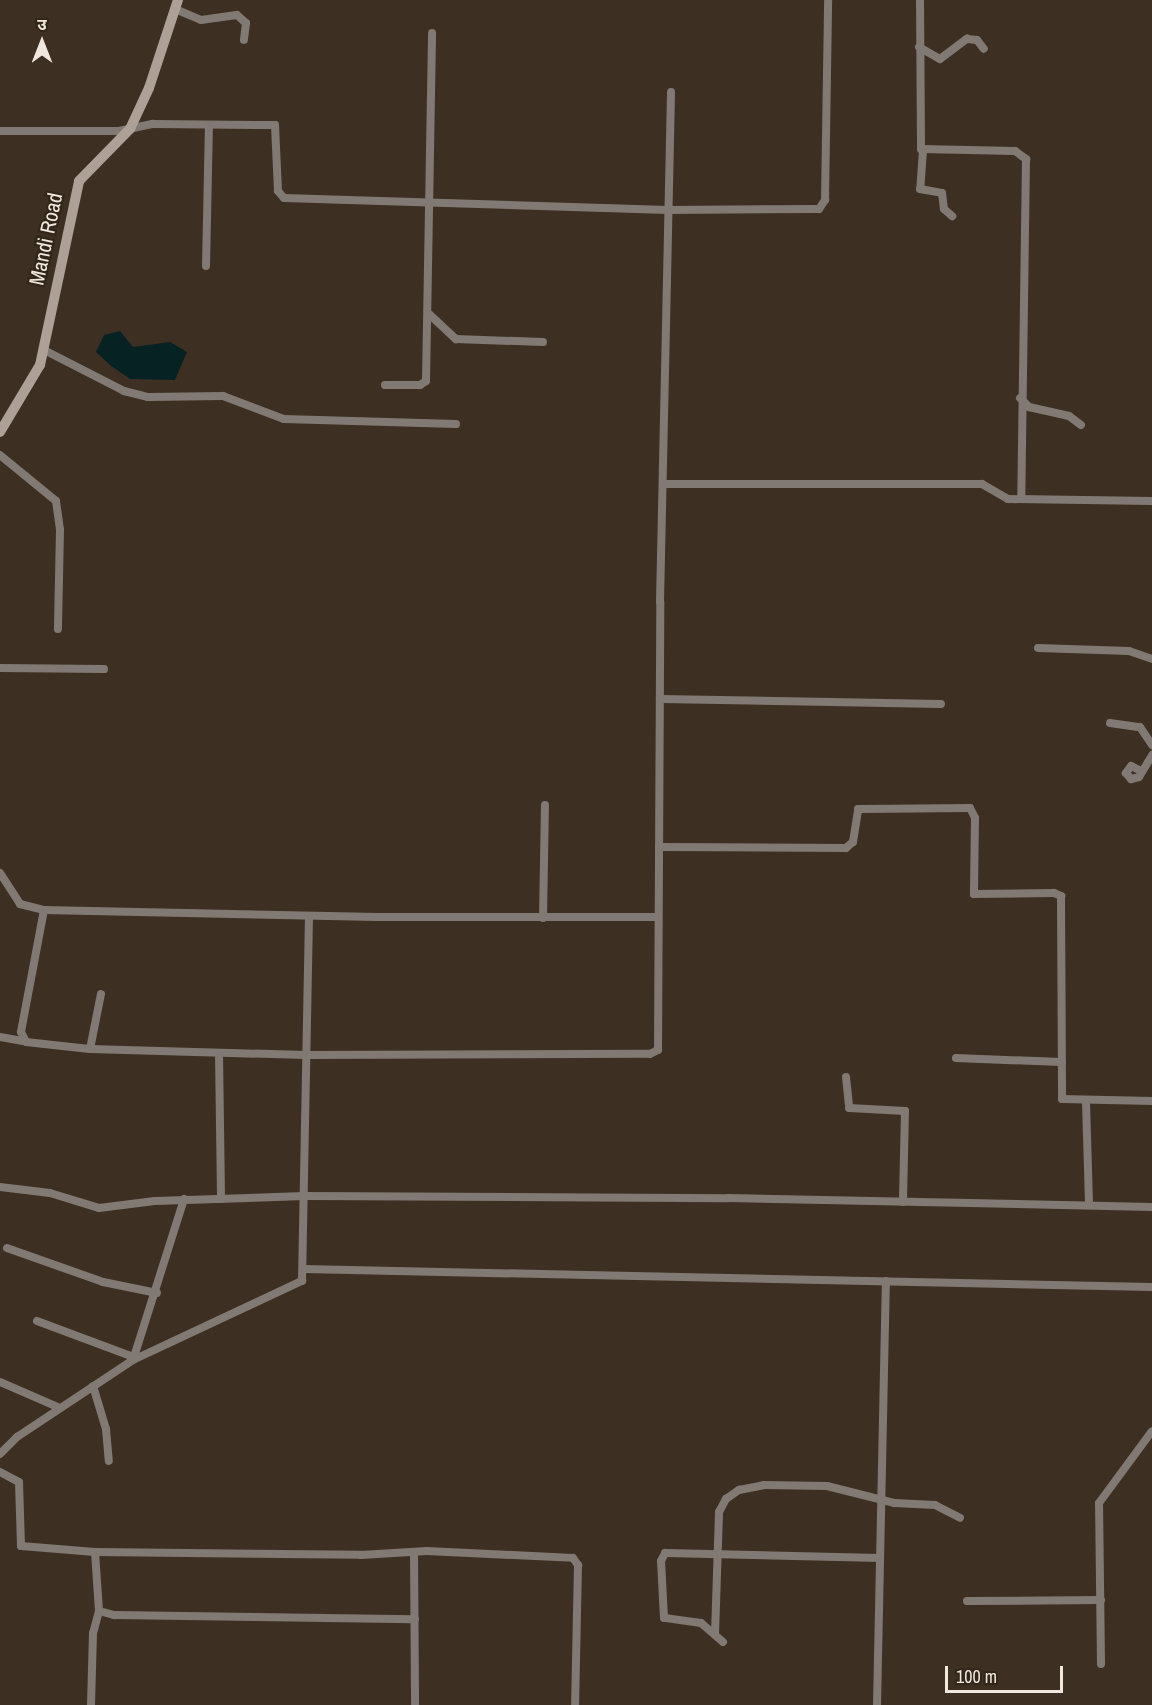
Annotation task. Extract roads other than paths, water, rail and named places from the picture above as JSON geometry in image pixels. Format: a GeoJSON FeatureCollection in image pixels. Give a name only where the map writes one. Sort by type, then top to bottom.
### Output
{"type":"FeatureCollection","features":[{"type":"Feature","properties":{"kind":"street"},"geometry":{"type":"LineString","coordinates":[[0,131],[130,129],[153,124],[209,127],[277,126],[278,191],[284,198],[668,210],[824,206],[828,0]]}},
{"type":"Feature","properties":{"kind":"street"},"geometry":{"type":"LineString","coordinates":[[920,0],[918,138],[923,150],[920,189],[942,193],[944,209],[952,216]]}},
{"type":"Feature","properties":{"kind":"street"},"geometry":{"type":"LineString","coordinates":[[177,4],[201,20],[237,15],[246,23],[244,40]]}},
{"type":"Feature","properties":{"kind":"street","name":"Mandi Road"},"geometry":{"type":"LineString","coordinates":[[0,432],[34,381],[44,350],[79,181],[130,129],[149,88],[177,4]]}},
{"type":"Feature","properties":{"kind":"street"},"geometry":{"type":"LineString","coordinates":[[385,385],[425,382],[429,314],[428,201],[432,33]]}},
{"type":"Feature","properties":{"kind":"street"},"geometry":{"type":"LineString","coordinates":[[920,47],[940,59],[967,39],[977,40],[984,49]]}},
{"type":"Feature","properties":{"kind":"street"},"geometry":{"type":"LineString","coordinates":[[0,1037],[90,1049],[219,1053],[307,1055],[655,1053],[659,1046],[662,987],[658,917],[660,699],[671,92]]}},
{"type":"Feature","properties":{"kind":"street"},"geometry":{"type":"LineString","coordinates":[[206,266],[209,127]]}},
{"type":"Feature","properties":{"kind":"street"},"geometry":{"type":"LineString","coordinates":[[923,150],[1015,151],[1025,155],[1020,398],[1021,499]]}},
{"type":"Feature","properties":{"kind":"street"},"geometry":{"type":"LineString","coordinates":[[429,314],[456,339],[543,342]]}},
{"type":"Feature","properties":{"kind":"street"},"geometry":{"type":"LineString","coordinates":[[44,350],[124,391],[148,397],[223,396],[284,419],[456,424]]}},
{"type":"Feature","properties":{"kind":"street"},"geometry":{"type":"LineString","coordinates":[[1020,398],[1034,409],[1069,416],[1081,425]]}},
{"type":"Feature","properties":{"kind":"street"},"geometry":{"type":"LineString","coordinates":[[0,454],[56,501],[60,530],[58,629]]}},
{"type":"Feature","properties":{"kind":"street"},"geometry":{"type":"LineString","coordinates":[[663,484],[982,484],[1005,498],[1152,501]]}},
{"type":"Feature","properties":{"kind":"street"},"geometry":{"type":"LineString","coordinates":[[1038,648],[1129,651],[1152,658]]}},
{"type":"Feature","properties":{"kind":"street"},"geometry":{"type":"LineString","coordinates":[[0,668],[104,669]]}},
{"type":"Feature","properties":{"kind":"street"},"geometry":{"type":"LineString","coordinates":[[660,699],[941,704]]}},
{"type":"Feature","properties":{"kind":"street"},"geometry":{"type":"LineString","coordinates":[[1110,723],[1140,727],[1152,745]]}},
{"type":"Feature","properties":{"kind":"street"},"geometry":{"type":"LineString","coordinates":[[1141,771],[1152,755]]}},
{"type":"Feature","properties":{"kind":"street"},"geometry":{"type":"LineString","coordinates":[[543,918],[544,805]]}},
{"type":"Feature","properties":{"kind":"street"},"geometry":{"type":"LineString","coordinates":[[659,847],[846,848],[852,845],[858,809],[970,808],[975,818],[974,894],[1054,893],[1061,896],[1062,1099],[1086,1102],[1152,1101]]}},
{"type":"Feature","properties":{"kind":"street"},"geometry":{"type":"LineString","coordinates":[[0,873],[20,904],[44,910],[309,916],[658,917]]}},
{"type":"Feature","properties":{"kind":"street"},"geometry":{"type":"LineString","coordinates":[[23,1041],[21,1032],[44,910]]}},
{"type":"Feature","properties":{"kind":"street"},"geometry":{"type":"LineString","coordinates":[[0,1454],[60,1408],[133,1358],[301,1281],[304,1269],[309,916]]}},
{"type":"Feature","properties":{"kind":"street"},"geometry":{"type":"LineString","coordinates":[[90,1049],[101,994]]}},
{"type":"Feature","properties":{"kind":"street"},"geometry":{"type":"LineString","coordinates":[[219,1053],[220,1198]]}},
{"type":"Feature","properties":{"kind":"street"},"geometry":{"type":"LineString","coordinates":[[956,1058],[1062,1062]]}},
{"type":"Feature","properties":{"kind":"street"},"geometry":{"type":"LineString","coordinates":[[846,1077],[849,1108],[900,1109],[906,1113],[903,1202]]}},
{"type":"Feature","properties":{"kind":"street"},"geometry":{"type":"LineString","coordinates":[[1086,1102],[1089,1205]]}},
{"type":"Feature","properties":{"kind":"street"},"geometry":{"type":"LineString","coordinates":[[0,1187],[50,1193],[99,1208],[184,1199],[305,1196],[1152,1207]]}},
{"type":"Feature","properties":{"kind":"street"},"geometry":{"type":"LineString","coordinates":[[133,1358],[157,1293],[184,1199]]}},
{"type":"Feature","properties":{"kind":"street"},"geometry":{"type":"LineString","coordinates":[[7,1248],[103,1282],[157,1293]]}},
{"type":"Feature","properties":{"kind":"street"},"geometry":{"type":"LineString","coordinates":[[304,1269],[1152,1287]]}},
{"type":"Feature","properties":{"kind":"street"},"geometry":{"type":"LineString","coordinates":[[877,1705],[886,1281]]}},
{"type":"Feature","properties":{"kind":"street"},"geometry":{"type":"LineString","coordinates":[[37,1321],[133,1358]]}},
{"type":"Feature","properties":{"kind":"street"},"geometry":{"type":"LineString","coordinates":[[0,1382],[60,1408]]}},
{"type":"Feature","properties":{"kind":"street"},"geometry":{"type":"LineString","coordinates":[[93,1386],[104,1419],[109,1461]]}},
{"type":"Feature","properties":{"kind":"street"},"geometry":{"type":"LineString","coordinates":[[1101,1664],[1099,1503],[1152,1431]]}},
{"type":"Feature","properties":{"kind":"street"},"geometry":{"type":"LineString","coordinates":[[0,1472],[19,1482],[21,1546],[95,1551],[414,1552],[576,1560],[575,1705]]}},
{"type":"Feature","properties":{"kind":"street"},"geometry":{"type":"LineString","coordinates":[[715,1634],[716,1552],[721,1506],[739,1490],[764,1485],[827,1486],[882,1500],[935,1505],[960,1518]]}},
{"type":"Feature","properties":{"kind":"street"},"geometry":{"type":"LineString","coordinates":[[91,1705],[93,1633],[99,1611],[95,1551]]}},
{"type":"Feature","properties":{"kind":"street"},"geometry":{"type":"LineString","coordinates":[[414,1552],[415,1705]]}},
{"type":"Feature","properties":{"kind":"street"},"geometry":{"type":"LineString","coordinates":[[723,1642],[701,1623],[664,1618],[661,1561],[669,1552],[880,1558]]}},
{"type":"Feature","properties":{"kind":"street"},"geometry":{"type":"LineString","coordinates":[[967,1601],[1101,1600]]}},
{"type":"Feature","properties":{"kind":"street"},"geometry":{"type":"LineString","coordinates":[[99,1611],[126,1616],[415,1619]]}},
{"type":"Feature","properties":{"kind":"water"},"geometry":{"type":"Polygon","coordinates":[[[120,331],[133,347],[170,342],[187,352],[175,380],[130,379],[110,365],[96,352],[104,335],[120,331]]]}}]}
